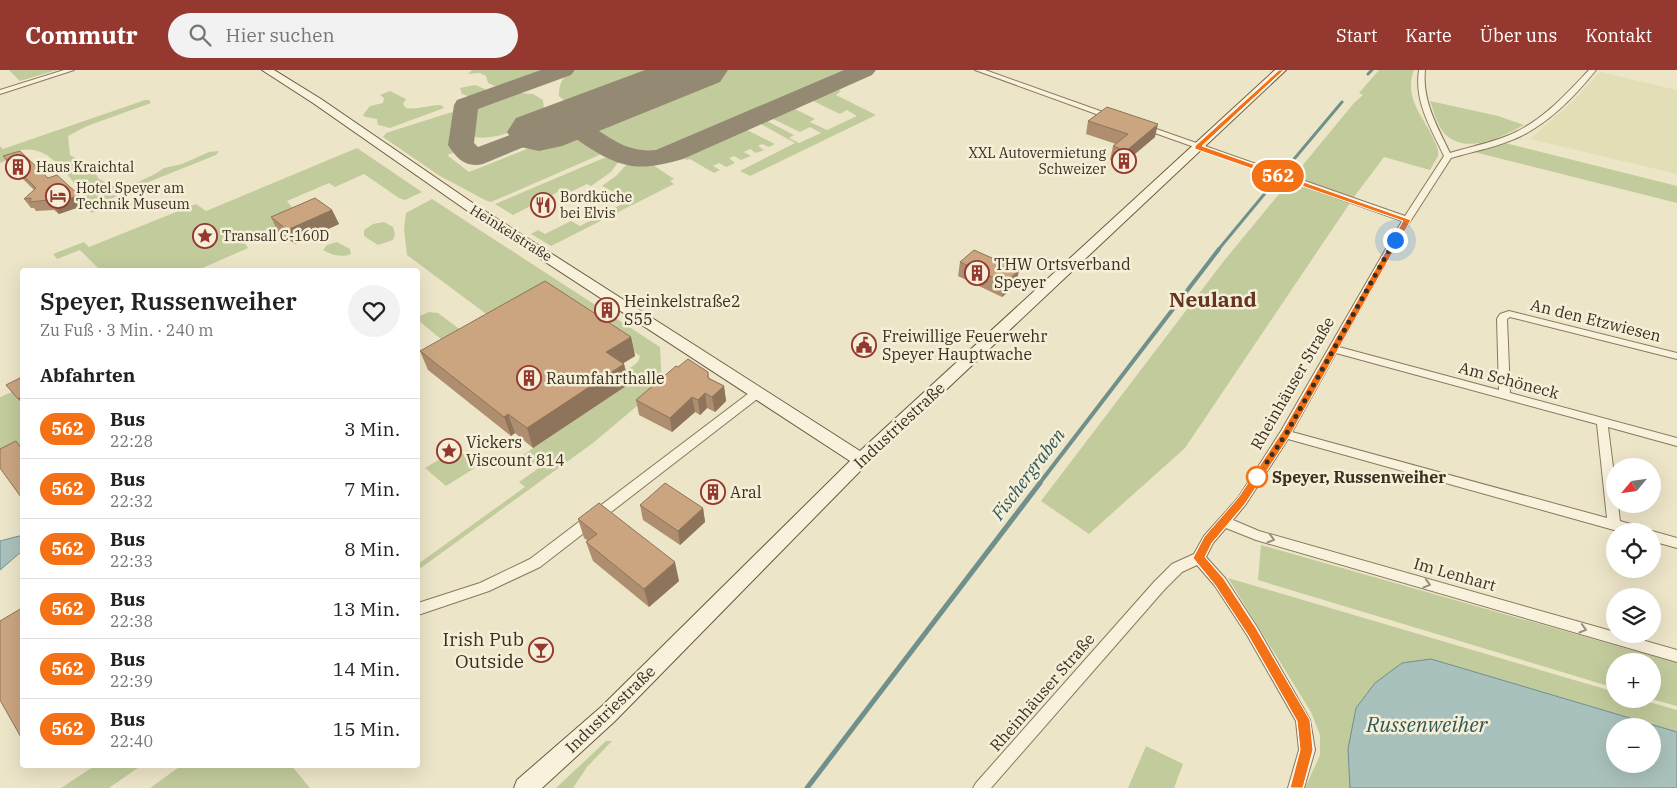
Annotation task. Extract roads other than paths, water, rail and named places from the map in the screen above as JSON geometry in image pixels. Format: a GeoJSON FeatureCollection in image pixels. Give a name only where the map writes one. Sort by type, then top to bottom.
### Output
{"type":"FeatureCollection","features":[{"type":"Feature","properties":{"kind":"street"},"geometry":{"type":"LineString","coordinates":[[0,92],[71,70]]}},
{"type":"Feature","properties":{"kind":"street","name":"Heinkelstraße"},"geometry":{"type":"LineString","coordinates":[[267,70],[317,101],[476,212],[567,268],[861,460]]}},
{"type":"Feature","properties":{"kind":"street"},"geometry":{"type":"LineString","coordinates":[[978,70],[1122,120]]}},
{"type":"Feature","properties":{"kind":"street","name":"Industriestraße"},"geometry":{"type":"LineString","coordinates":[[525,788],[608,714],[861,460],[1281,70]]}},
{"type":"Feature","properties":{"kind":"street"},"geometry":{"type":"LineString","coordinates":[[1422,70],[1420,86],[1422,98],[1448,156],[1512,137],[1531,127],[1545,117],[1593,70]]}},
{"type":"Feature","properties":{"kind":"street"},"geometry":{"type":"LineString","coordinates":[[1131,124],[1407,220]]}},
{"type":"Feature","properties":{"kind":"street","name":"Rheinhäuser Straße"},"geometry":{"type":"LineString","coordinates":[[981,788],[1159,586],[1177,568],[1199,558],[1208,540],[1242,501],[1286,434],[1407,220],[1448,156]]}},
{"type":"Feature","properties":{"kind":"street","name":"An den Etzwiesen"},"geometry":{"type":"LineString","coordinates":[[1505,396],[1502,319],[1509,314],[1677,356]]}},
{"type":"Feature","properties":{"kind":"street","name":"Am Schöneck"},"geometry":{"type":"LineString","coordinates":[[1333,349],[1677,442]]}},
{"type":"Feature","properties":{"kind":"street"},"geometry":{"type":"LineString","coordinates":[[420,608],[484,587],[535,563],[757,393]]}},
{"type":"Feature","properties":{"kind":"street"},"geometry":{"type":"LineString","coordinates":[[1602,422],[1614,523]]}},
{"type":"Feature","properties":{"kind":"street"},"geometry":{"type":"LineString","coordinates":[[1286,434],[1607,523]]}},
{"type":"Feature","properties":{"kind":"street","name":"Im Lenhart"},"geometry":{"type":"LineString","coordinates":[[1225,522],[1256,534],[1677,656]]}},
{"type":"Feature","properties":{"kind":"street"},"geometry":{"type":"LineString","coordinates":[[1661,539],[1677,543]]}},
{"type":"Feature","properties":{"kind":"street"},"geometry":{"type":"LineString","coordinates":[[1199,558],[1220,582],[1252,631],[1303,720],[1307,750],[1296,788]]}},
{"type":"Feature","properties":{"kind":"water"},"geometry":{"type":"Polygon","coordinates":[[[20,536],[20,553],[0,570],[0,541],[20,536]]]}},
{"type":"Feature","properties":{"kind":"water","name":"Russenweiher"},"geometry":{"type":"Polygon","coordinates":[[[1431,659],[1630,718],[1606,718],[1606,773],[1661,773],[1661,727],[1677,732],[1677,788],[1350,788],[1348,749],[1356,708],[1375,683],[1402,663],[1431,659]]]}},
{"type":"Feature","properties":{"kind":"waterway","name":"Fischergraben"},"geometry":{"type":"LineString","coordinates":[[1368,74],[1372,70]]}},
{"type":"Feature","properties":{"kind":"waterway","name":"Fischergraben"},"geometry":{"type":"LineString","coordinates":[[1284,171],[1342,102]]}},
{"type":"Feature","properties":{"kind":"waterway","name":"Fischergraben"},"geometry":{"type":"LineString","coordinates":[[1218,250],[1276,180]]}},
{"type":"Feature","properties":{"kind":"waterway","name":"Fischergraben"},"geometry":{"type":"LineString","coordinates":[[1039,484],[1219,249]]}},
{"type":"Feature","properties":{"kind":"waterway","name":"Fischergraben"},"geometry":{"type":"LineString","coordinates":[[807,788],[1040,483]]}},
{"type":"Feature","properties":{"kind":"place","name":"XXL Autovermietung Schweizer"},"geometry":{"type":"Point","coordinates":[1124,161]}},
{"type":"Feature","properties":{"kind":"place","name":"Haus Kraichtal"},"geometry":{"type":"Point","coordinates":[18,167]}},
{"type":"Feature","properties":{"kind":"place","name":"Hotel Speyer am Technik Museum"},"geometry":{"type":"Point","coordinates":[58,196]}},
{"type":"Feature","properties":{"kind":"place","name":"Bordküche bei Elvis"},"geometry":{"type":"Point","coordinates":[543,205]}},
{"type":"Feature","properties":{"kind":"place","name":"Transall C-160D"},"geometry":{"type":"Point","coordinates":[205,236]}},
{"type":"Feature","properties":{"kind":"place","name":"THW Ortsverband Speyer"},"geometry":{"type":"Point","coordinates":[977,273]}},
{"type":"Feature","properties":{"kind":"place","name":"Heinkelstraße2 S55"},"geometry":{"type":"Point","coordinates":[607,310]}},
{"type":"Feature","properties":{"kind":"place","name":"Freiwillige Feuerwehr Speyer Hauptwache"},"geometry":{"type":"Point","coordinates":[864,345]}},
{"type":"Feature","properties":{"kind":"place","name":"Raumfahrthalle"},"geometry":{"type":"Point","coordinates":[529,378]}},
{"type":"Feature","properties":{"kind":"place","name":"Vickers Viscount 814"},"geometry":{"type":"Point","coordinates":[449,451]}},
{"type":"Feature","properties":{"kind":"place","name":"Speyer, Russenweiher"},"geometry":{"type":"Point","coordinates":[1257,477]}},
{"type":"Feature","properties":{"kind":"place","name":"Aral"},"geometry":{"type":"Point","coordinates":[713,492]}},
{"type":"Feature","properties":{"kind":"place","name":"Irish Pub Outside"},"geometry":{"type":"Point","coordinates":[541,650]}},
{"type":"Feature","properties":{"kind":"district","name":"Neuland"},"geometry":{"type":"Point","coordinates":[1213,299]}}]}
